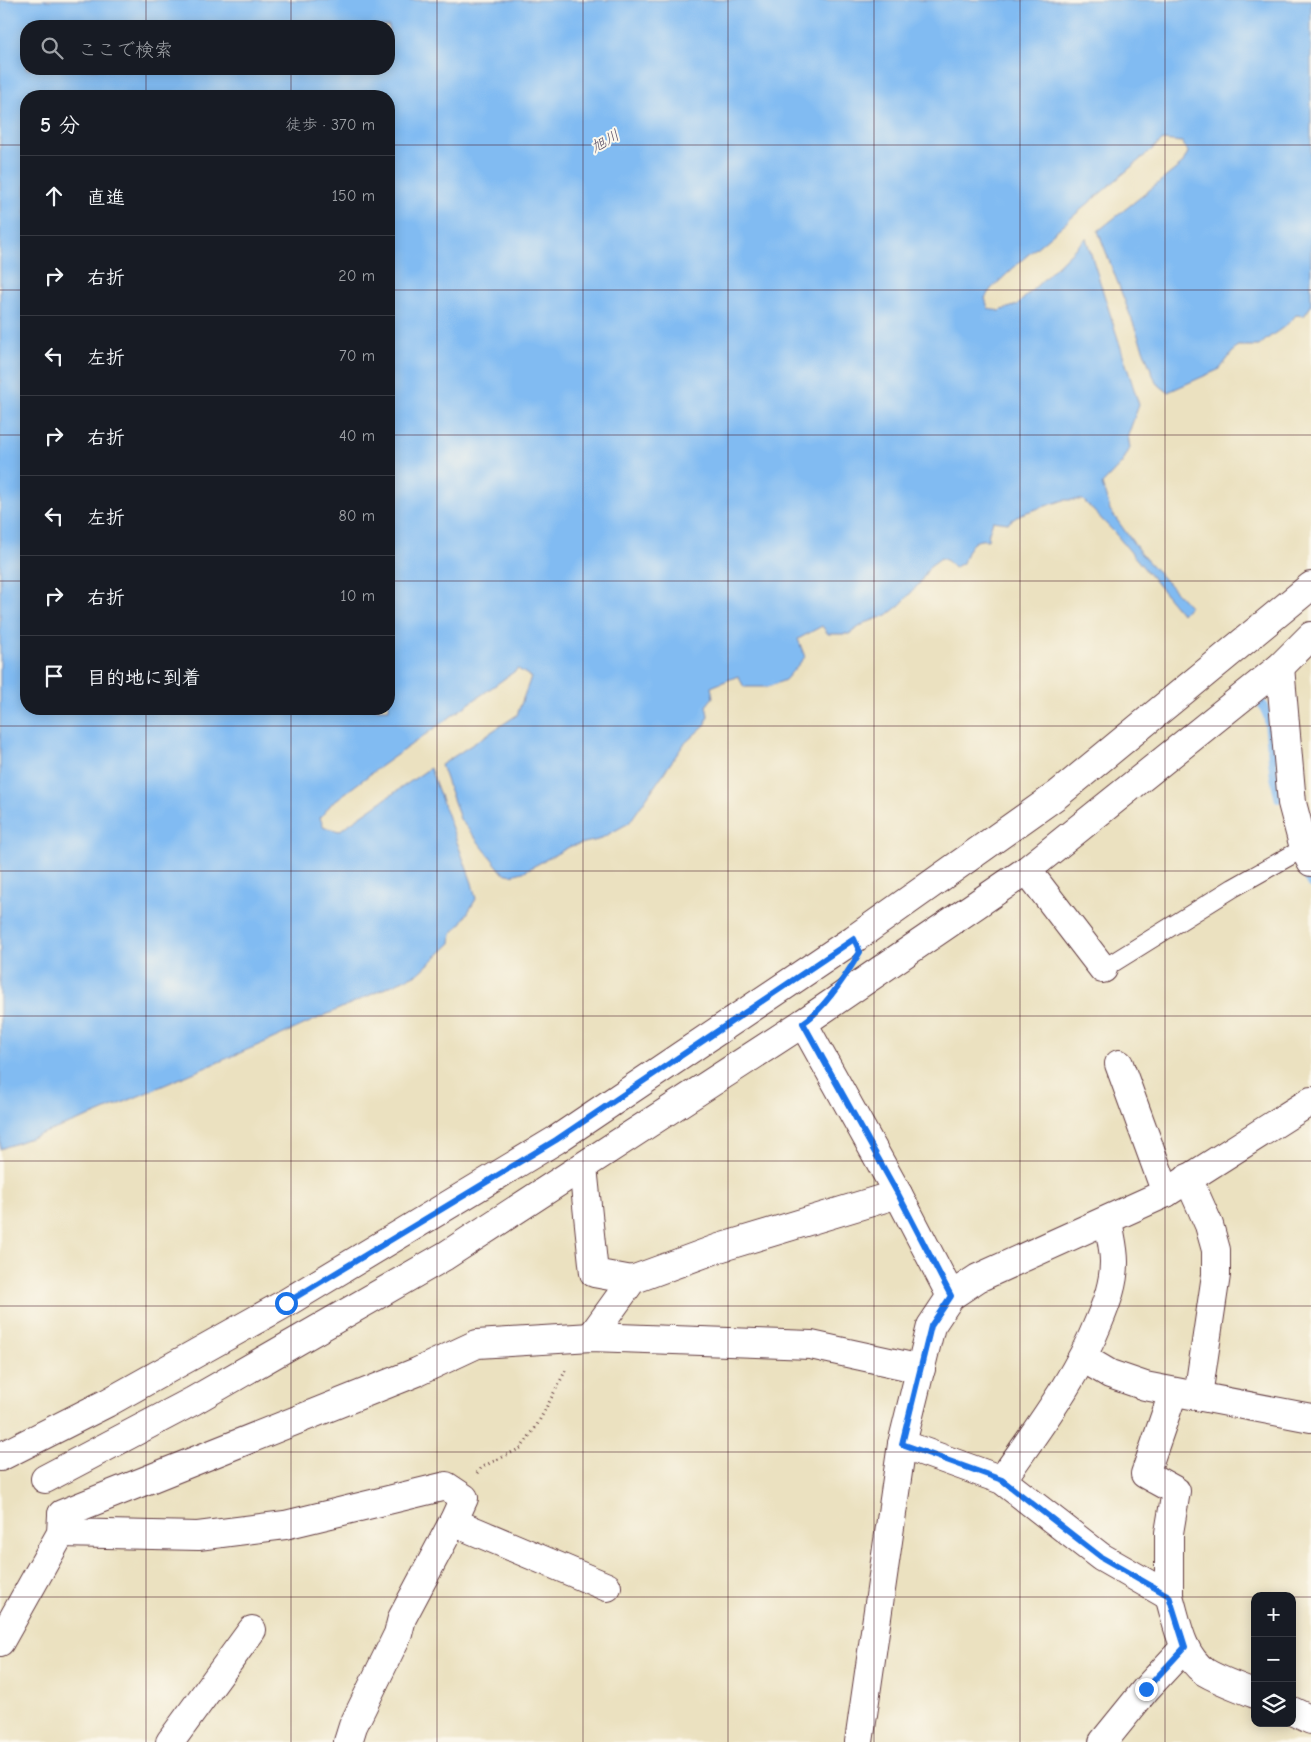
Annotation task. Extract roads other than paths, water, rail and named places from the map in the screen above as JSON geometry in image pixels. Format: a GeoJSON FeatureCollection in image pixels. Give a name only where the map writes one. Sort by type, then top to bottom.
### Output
{"type":"FeatureCollection","features":[{"type":"Feature","properties":{"kind":"street"},"geometry":{"type":"LineString","coordinates":[[0,1457],[107,1403],[286,1303],[556,1140],[854,939],[1057,796],[1311,586]]}},
{"type":"Feature","properties":{"kind":"street"},"geometry":{"type":"LineString","coordinates":[[45,1479],[193,1401],[428,1266],[808,1020],[1027,870],[1280,667],[1311,636]]}},
{"type":"Feature","properties":{"kind":"street"},"geometry":{"type":"LineString","coordinates":[[1280,667],[1292,803],[1301,855]]}},
{"type":"Feature","properties":{"kind":"street"},"geometry":{"type":"LineString","coordinates":[[1027,870],[1103,969]]}},
{"type":"Feature","properties":{"kind":"street"},"geometry":{"type":"LineString","coordinates":[[808,1020],[850,968],[860,952],[854,939]]}},
{"type":"Feature","properties":{"kind":"street"},"geometry":{"type":"LineString","coordinates":[[808,1020],[951,1296]]}},
{"type":"Feature","properties":{"kind":"street"},"geometry":{"type":"LineString","coordinates":[[1119,1064],[1177,1185],[1209,1225],[1216,1250],[1216,1275],[1186,1394],[1145,1474],[1176,1490],[1169,1533],[1169,1596],[1185,1647],[1194,1661],[1206,1672],[1251,1692]]}},
{"type":"Feature","properties":{"kind":"street"},"geometry":{"type":"LineString","coordinates":[[859,1742],[902,1444],[931,1326],[951,1296],[978,1278],[1108,1220],[1177,1185],[1311,1101]]}},
{"type":"Feature","properties":{"kind":"street"},"geometry":{"type":"LineString","coordinates":[[583,1167],[594,1273],[632,1280],[719,1248],[898,1194]]}},
{"type":"Feature","properties":{"kind":"street"},"geometry":{"type":"LineString","coordinates":[[1002,1480],[1055,1403],[1083,1358],[1110,1295],[1114,1262],[1108,1220]]}},
{"type":"Feature","properties":{"kind":"street"},"geometry":{"type":"LineString","coordinates":[[586,1338],[632,1280]]}},
{"type":"Feature","properties":{"kind":"street"},"geometry":{"type":"LineString","coordinates":[[0,1642],[62,1524],[417,1372],[477,1344],[586,1338],[811,1345],[921,1369]]}},
{"type":"Feature","properties":{"kind":"street"},"geometry":{"type":"LineString","coordinates":[[1083,1358],[1110,1374],[1145,1386],[1311,1418]]}},
{"type":"Feature","properties":{"kind":"street"},"geometry":{"type":"LineString","coordinates":[[45,1479],[107,1403]]}},
{"type":"Feature","properties":{"kind":"street"},"geometry":{"type":"LineString","coordinates":[[902,1444],[1002,1480],[1101,1557],[1169,1596]]}},
{"type":"Feature","properties":{"kind":"street"},"geometry":{"type":"LineString","coordinates":[[45,1479],[62,1524]]}},
{"type":"Feature","properties":{"kind":"street"},"geometry":{"type":"LineString","coordinates":[[62,1524],[198,1536],[285,1525],[446,1486],[464,1498],[402,1618],[398,1634],[353,1726],[348,1742]]}},
{"type":"Feature","properties":{"kind":"street"},"geometry":{"type":"LineString","coordinates":[[453,1522],[607,1587]]}},
{"type":"Feature","properties":{"kind":"street"},"geometry":{"type":"LineString","coordinates":[[170,1742],[252,1630]]}},
{"type":"Feature","properties":{"kind":"street"},"geometry":{"type":"LineString","coordinates":[[1104,1742],[1146,1689],[1185,1647]]}},
{"type":"Feature","properties":{"kind":"street"},"geometry":{"type":"LineString","coordinates":[[1296,1713],[1311,1720]]}},
{"type":"Feature","properties":{"kind":"lane"},"geometry":{"type":"LineString","coordinates":[[1103,969],[1233,888],[1301,855]]}},
{"type":"Feature","properties":{"kind":"water","name":"旭川"},"geometry":{"type":"Polygon","coordinates":[[[0,0],[1311,0],[1311,306],[1304,316],[1296,315],[1259,346],[1237,346],[1220,369],[1168,392],[1156,383],[1098,231],[1182,164],[1188,152],[1182,142],[1163,140],[1023,259],[991,289],[985,298],[988,308],[999,311],[1017,305],[1086,238],[1139,405],[1128,435],[1130,448],[1122,463],[1102,484],[1110,510],[1142,555],[1189,606],[1182,614],[1114,532],[1083,500],[1064,500],[1021,514],[1008,523],[993,521],[988,540],[974,543],[963,563],[954,568],[948,561],[941,558],[930,566],[919,584],[900,605],[887,615],[865,623],[849,634],[828,634],[822,626],[798,639],[805,657],[785,680],[768,687],[744,687],[738,676],[711,687],[713,697],[706,706],[708,715],[706,724],[684,744],[629,823],[598,840],[571,846],[523,872],[512,875],[503,873],[460,819],[441,765],[517,715],[531,677],[518,669],[381,766],[332,803],[320,818],[324,827],[339,831],[430,768],[472,883],[476,899],[452,934],[451,943],[419,973],[268,1041],[94,1115],[0,1149],[0,0]]]}},
{"type":"Feature","properties":{"kind":"waterway"},"geometry":{"type":"LineString","coordinates":[[1259,697],[1268,717],[1274,774],[1279,798]]}},
{"type":"Feature","properties":{"kind":"waterway"},"geometry":{"type":"LineString","coordinates":[[1300,865],[1311,884]]}}]}
